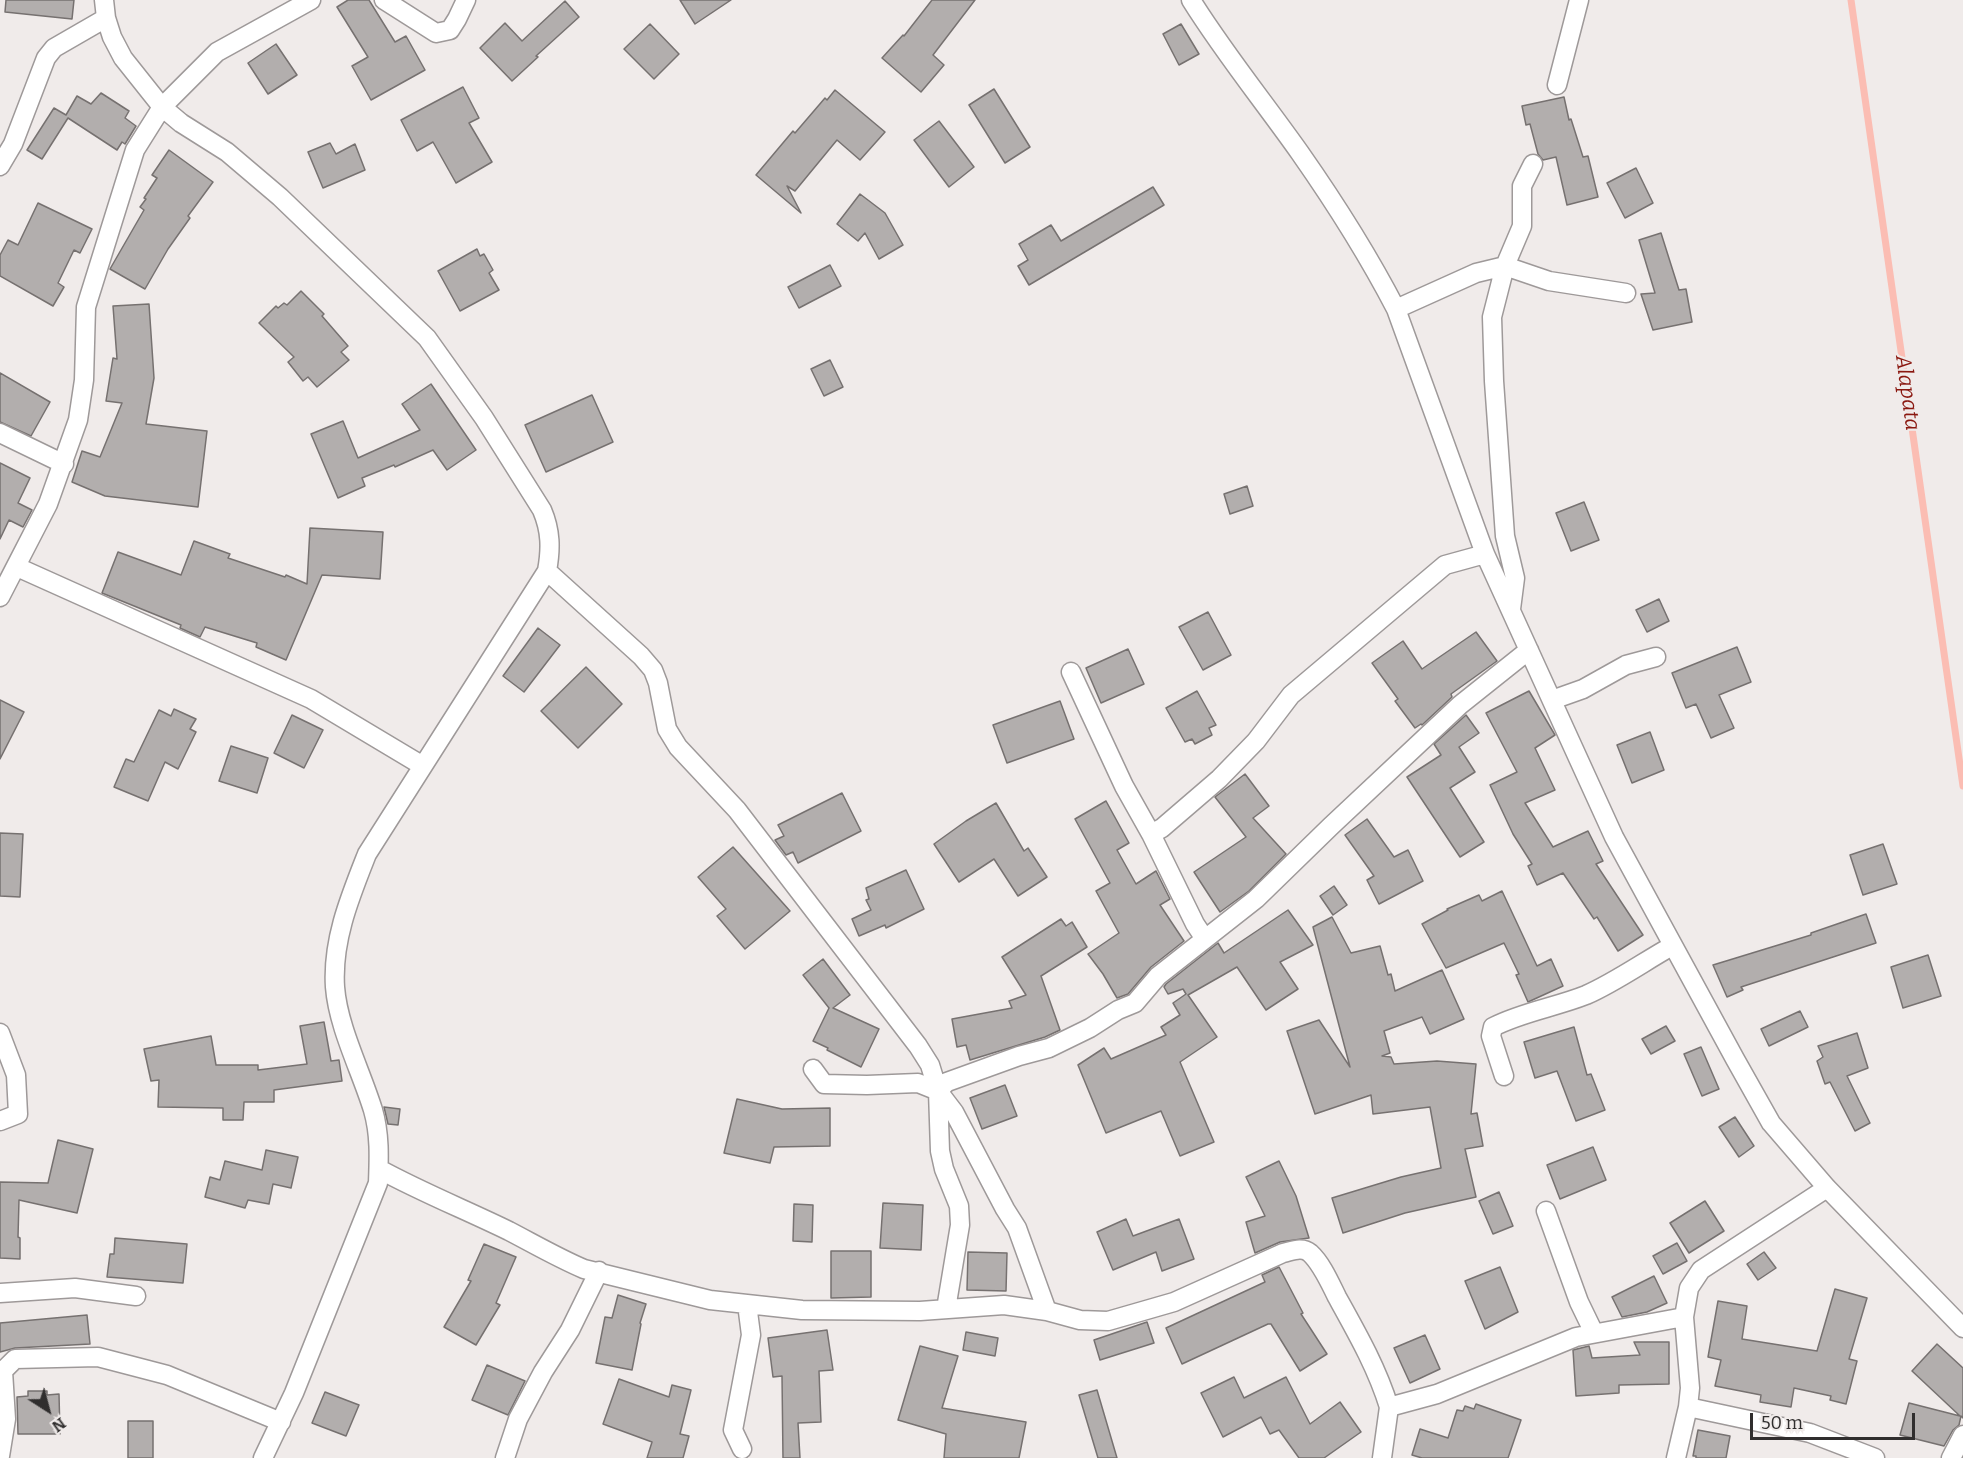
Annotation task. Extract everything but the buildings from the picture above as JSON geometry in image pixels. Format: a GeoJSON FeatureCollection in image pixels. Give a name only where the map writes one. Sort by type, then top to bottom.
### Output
{"type":"FeatureCollection","features":[{"type":"Feature","properties":{"kind":"street"},"geometry":{"type":"LineString","coordinates":[[0,597],[48,504],[78,420],[84,380],[86,307],[135,150],[162,107],[217,52],[269,21],[311,0]]}},
{"type":"Feature","properties":{"kind":"street"},"geometry":{"type":"LineString","coordinates":[[384,0],[436,33],[450,30],[466,0]]}},
{"type":"Feature","properties":{"kind":"street"},"geometry":{"type":"LineString","coordinates":[[1191,0],[1208,27],[1302,155],[1377,273],[1396,309],[1485,554],[1614,837],[1771,1123],[1827,1188],[1963,1328]]}},
{"type":"Feature","properties":{"kind":"street"},"geometry":{"type":"LineString","coordinates":[[1557,85],[1579,0]]}},
{"type":"Feature","properties":{"kind":"street"},"geometry":{"type":"LineString","coordinates":[[0,166],[13,144],[46,58],[54,48],[105,9],[112,37],[123,58],[162,107],[181,123],[227,152],[280,197],[427,338],[484,418],[542,510],[549,525],[551,545],[547,571],[367,854],[348,903],[336,949],[335,988],[345,1032],[373,1111],[380,1150],[378,1183],[281,1422],[262,1458]]}},
{"type":"Feature","properties":{"kind":"street"},"geometry":{"type":"LineString","coordinates":[[1511,609],[1515,578],[1504,536],[1492,317],[1505,266],[1522,226],[1522,186],[1533,164]]}},
{"type":"Feature","properties":{"kind":"street"},"geometry":{"type":"LineString","coordinates":[[1396,309],[1476,273],[1505,266],[1550,281],[1626,293]]}},
{"type":"Feature","properties":{"kind":"street"},"geometry":{"type":"LineString","coordinates":[[0,433],[64,464]]}},
{"type":"Feature","properties":{"kind":"street"},"geometry":{"type":"LineString","coordinates":[[1151,834],[1162,828],[1219,779],[1256,741],[1291,695],[1445,565],[1485,554]]}},
{"type":"Feature","properties":{"kind":"street"},"geometry":{"type":"LineString","coordinates":[[17,567],[311,699],[423,766]]}},
{"type":"Feature","properties":{"kind":"street"},"geometry":{"type":"LineString","coordinates":[[547,571],[641,656],[653,670],[658,683],[667,729],[678,747],[737,810],[918,1046],[930,1065],[938,1091],[940,1151],[944,1169],[959,1206],[960,1216],[946,1309]]}},
{"type":"Feature","properties":{"kind":"street"},"geometry":{"type":"LineString","coordinates":[[938,1091],[947,1082],[1019,1056],[1049,1048],[1135,1003],[1158,976],[1256,899],[1460,705],[1529,650]]}},
{"type":"Feature","properties":{"kind":"street"},"geometry":{"type":"LineString","coordinates":[[1552,700],[1583,689],[1626,665],[1656,657]]}},
{"type":"Feature","properties":{"kind":"street"},"geometry":{"type":"LineString","coordinates":[[1071,672],[1124,786],[1151,834],[1195,924],[1205,939]]}},
{"type":"Feature","properties":{"kind":"street"},"geometry":{"type":"LineString","coordinates":[[1504,1076],[1491,1036],[1493,1027],[1503,1021],[1556,1006],[1589,993],[1672,946]]}},
{"type":"Feature","properties":{"kind":"street"},"geometry":{"type":"LineString","coordinates":[[0,1033],[16,1075],[18,1114],[0,1121]]}},
{"type":"Feature","properties":{"kind":"street"},"geometry":{"type":"LineString","coordinates":[[813,1069],[824,1083],[867,1085],[918,1083],[938,1091],[962,1126],[1017,1228],[1047,1311]]}},
{"type":"Feature","properties":{"kind":"street"},"geometry":{"type":"LineString","coordinates":[[379,1169],[584,1269],[710,1300],[802,1310],[946,1309],[1004,1305],[1047,1311],[1080,1320],[1108,1321],[1174,1302],[1283,1253],[1296,1249],[1304,1250],[1310,1253],[1325,1275],[1384,1388],[1389,1407],[1382,1458]]}},
{"type":"Feature","properties":{"kind":"street"},"geometry":{"type":"LineString","coordinates":[[1676,1458],[1688,1407],[1689,1356],[1684,1317],[1689,1288],[1701,1270],[1827,1188]]}},
{"type":"Feature","properties":{"kind":"street"},"geometry":{"type":"LineString","coordinates":[[1546,1211],[1575,1292],[1594,1333]]}},
{"type":"Feature","properties":{"kind":"street"},"geometry":{"type":"LineString","coordinates":[[505,1458],[522,1411],[543,1372],[570,1330],[598,1271]]}},
{"type":"Feature","properties":{"kind":"street"},"geometry":{"type":"LineString","coordinates":[[0,1293],[75,1288],[136,1296]]}},
{"type":"Feature","properties":{"kind":"street"},"geometry":{"type":"LineString","coordinates":[[742,1449],[733,1430],[751,1335],[747,1304]]}},
{"type":"Feature","properties":{"kind":"street"},"geometry":{"type":"LineString","coordinates":[[1389,1407],[1437,1394],[1576,1338],[1684,1317]]}},
{"type":"Feature","properties":{"kind":"street"},"geometry":{"type":"LineString","coordinates":[[0,1456],[6,1419],[3,1371],[15,1359],[98,1357],[167,1375],[281,1422]]}},
{"type":"Feature","properties":{"kind":"street"},"geometry":{"type":"LineString","coordinates":[[1688,1407],[1810,1433],[1875,1458]]}},
{"type":"Feature","properties":{"kind":"street"},"geometry":{"type":"LineString","coordinates":[[1951,1458],[1963,1435]]}},
{"type":"Feature","properties":{"kind":"waterway","name":"Alapata"},"geometry":{"type":"LineString","coordinates":[[1851,0],[1963,786]]}}]}
